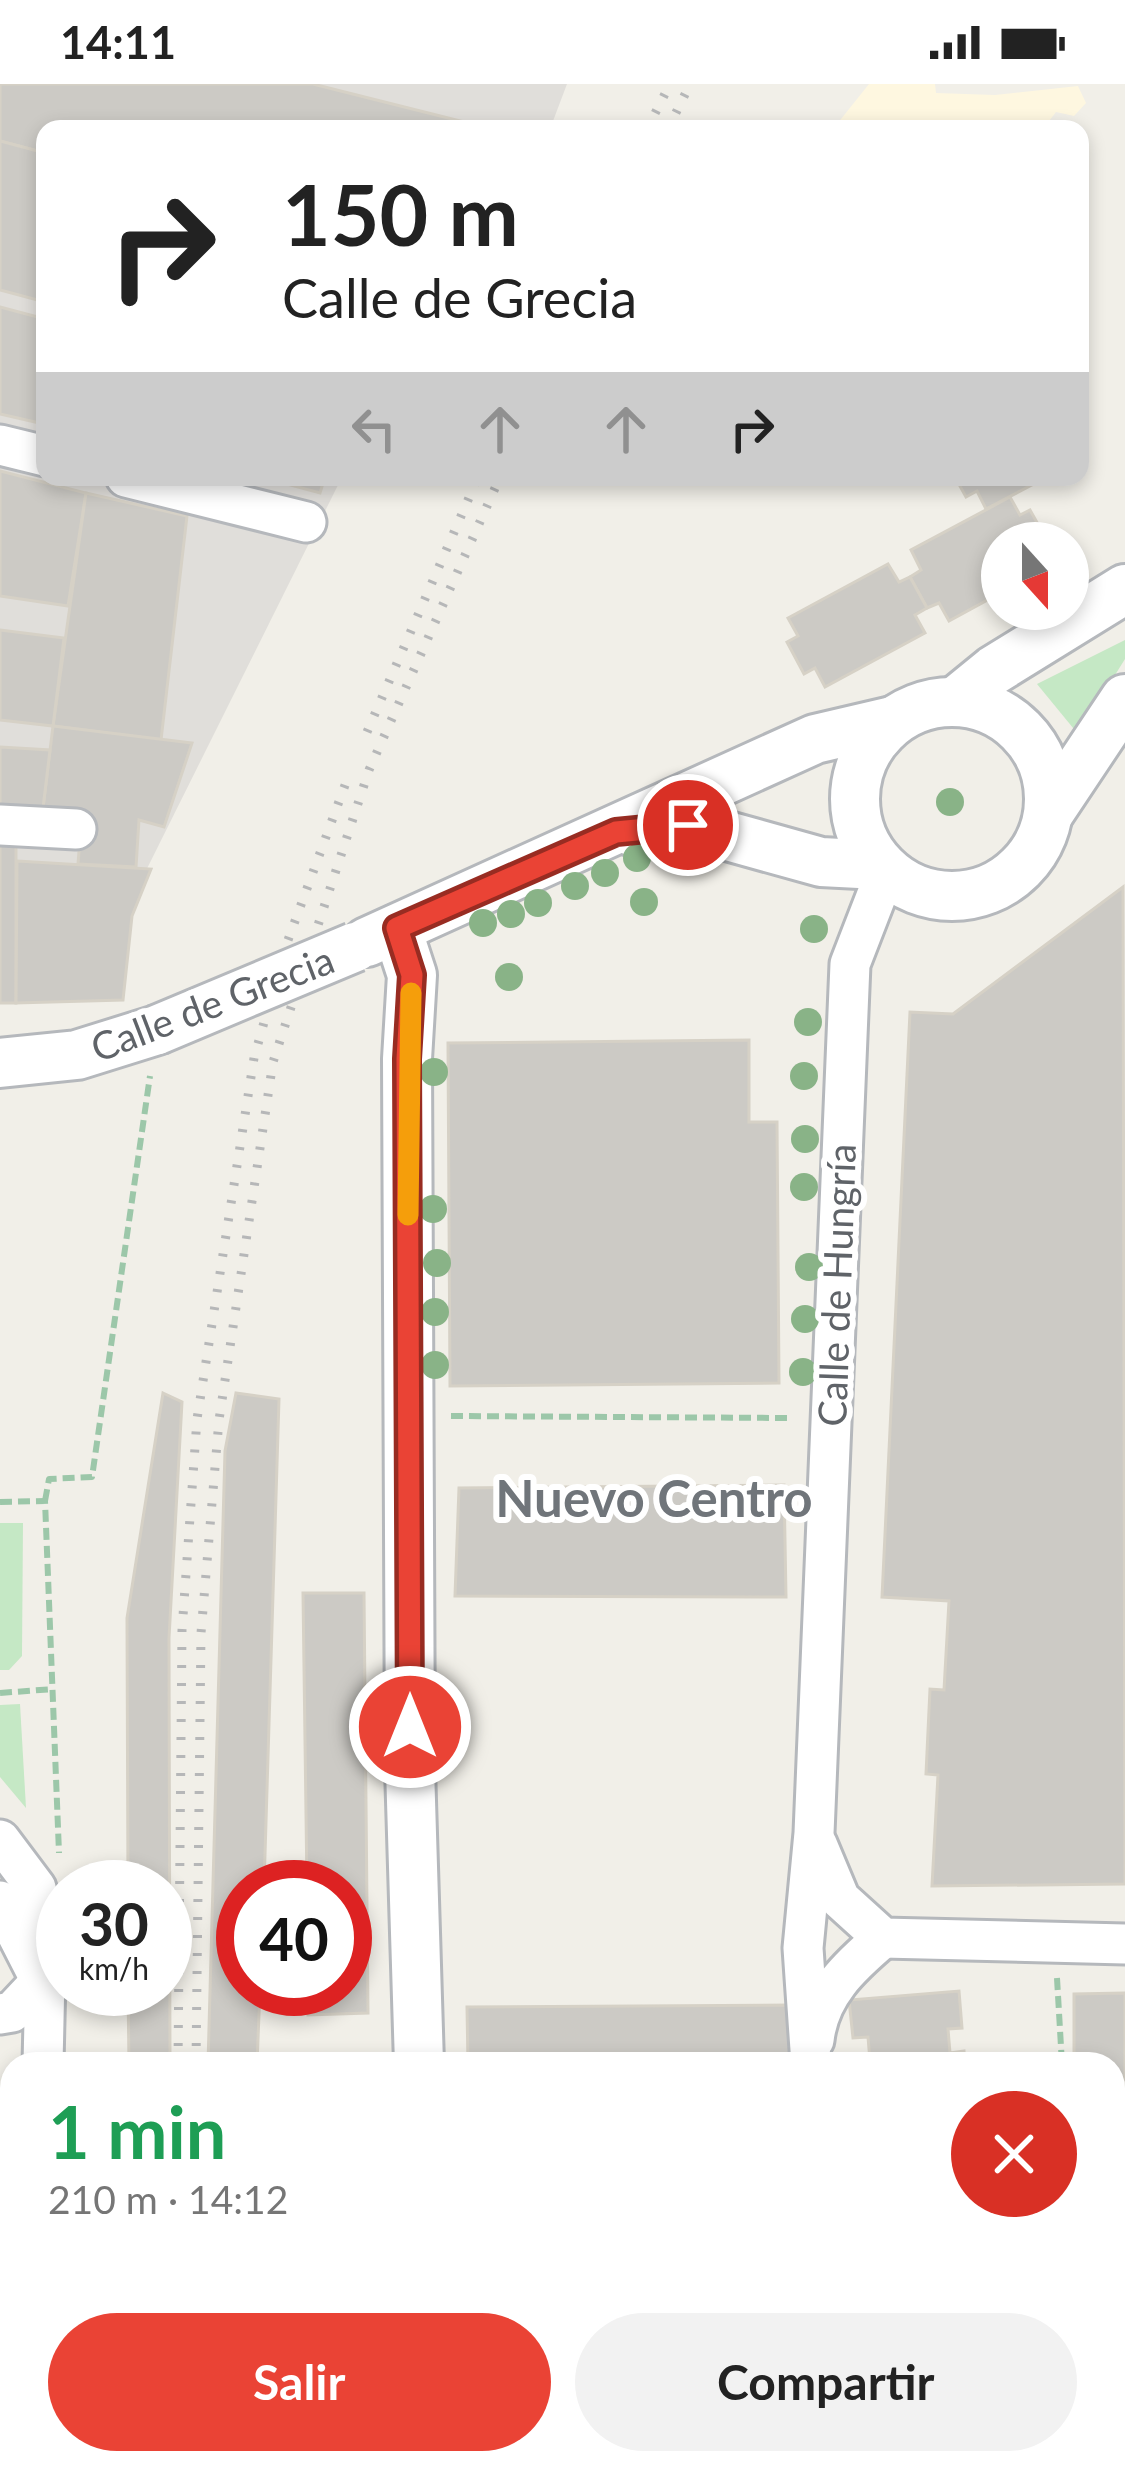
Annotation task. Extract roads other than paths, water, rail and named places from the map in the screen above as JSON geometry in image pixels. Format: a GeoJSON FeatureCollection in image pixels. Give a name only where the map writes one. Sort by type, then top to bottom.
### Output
{"type":"FeatureCollection","features":[{"type":"Feature","properties":{"kind":"street"},"geometry":{"type":"LineString","coordinates":[[0,445],[36,455]]}},
{"type":"Feature","properties":{"kind":"street"},"geometry":{"type":"LineString","coordinates":[[162,486],[305,522]]}},
{"type":"Feature","properties":{"kind":"street"},"geometry":{"type":"LineString","coordinates":[[956,701],[994,670],[1125,589]]}},
{"type":"Feature","properties":{"kind":"street"},"geometry":{"type":"LineString","coordinates":[[1048,813],[1125,699]]}},
{"type":"Feature","properties":{"kind":"street"},"geometry":{"type":"LineString","coordinates":[[956,701],[988,708],[1026,737],[1048,781],[1048,813],[1040,842],[1022,867],[984,890],[939,896],[910,887],[882,868],[862,837],[854,806],[857,774],[871,745],[892,721],[934,703],[956,701]]}},
{"type":"Feature","properties":{"kind":"street","name":"Calle de Grecia"},"geometry":{"type":"LineString","coordinates":[[0,1064],[77,1055],[157,1030],[616,832],[677,798],[815,739],[892,721]]}},
{"type":"Feature","properties":{"kind":"street"},"geometry":{"type":"LineString","coordinates":[[0,825],[76,830]]}},
{"type":"Feature","properties":{"kind":"street","name":"Calle de Grecia"},"geometry":{"type":"LineString","coordinates":[[616,832],[688,825],[821,862],[882,868]]}},
{"type":"Feature","properties":{"kind":"street","name":"Calle de Hungría"},"geometry":{"type":"LineString","coordinates":[[811,2052],[803,1948],[814,1833],[850,964],[882,868]]}},
{"type":"Feature","properties":{"kind":"street"},"geometry":{"type":"LineString","coordinates":[[376,938],[412,975],[407,1105],[418,2052]]}},
{"type":"Feature","properties":{"kind":"street"},"geometry":{"type":"LineString","coordinates":[[814,1833],[840,1899],[883,1938],[1125,1944]]}},
{"type":"Feature","properties":{"kind":"street"},"geometry":{"type":"LineString","coordinates":[[0,1840],[36,1888]]}},
{"type":"Feature","properties":{"kind":"street"},"geometry":{"type":"LineString","coordinates":[[0,1901],[36,1971]]}},
{"type":"Feature","properties":{"kind":"street"},"geometry":{"type":"LineString","coordinates":[[814,2052],[824,2004],[843,1972],[883,1938]]}},
{"type":"Feature","properties":{"kind":"street"},"geometry":{"type":"LineString","coordinates":[[0,2014],[12,2012],[36,1986]]}},
{"type":"Feature","properties":{"kind":"street"},"geometry":{"type":"LineString","coordinates":[[408,2052],[415,2005]]}},
{"type":"Feature","properties":{"kind":"street"},"geometry":{"type":"LineString","coordinates":[[42,2016],[43,2052]]}},
{"type":"Feature","properties":{"kind":"railway"},"geometry":{"type":"LineString","coordinates":[[652,120],[670,84]]}},
{"type":"Feature","properties":{"kind":"railway"},"geometry":{"type":"LineString","coordinates":[[672,120],[690,84]]}},
{"type":"Feature","properties":{"kind":"railway"},"geometry":{"type":"LineString","coordinates":[[367,732],[474,486]]}},
{"type":"Feature","properties":{"kind":"railway"},"geometry":{"type":"LineString","coordinates":[[196,2052],[201,1633],[219,1420],[273,1062],[369,770],[496,486]]}},
{"type":"Feature","properties":{"kind":"railway"},"geometry":{"type":"LineString","coordinates":[[178,2052],[182,1630],[197,1419],[254,1058],[284,951],[348,777]]}},
{"type":"Feature","properties":{"kind":"district","name":"Nuevo Centro"},"geometry":{"type":"Point","coordinates":[654,1497]}}]}
